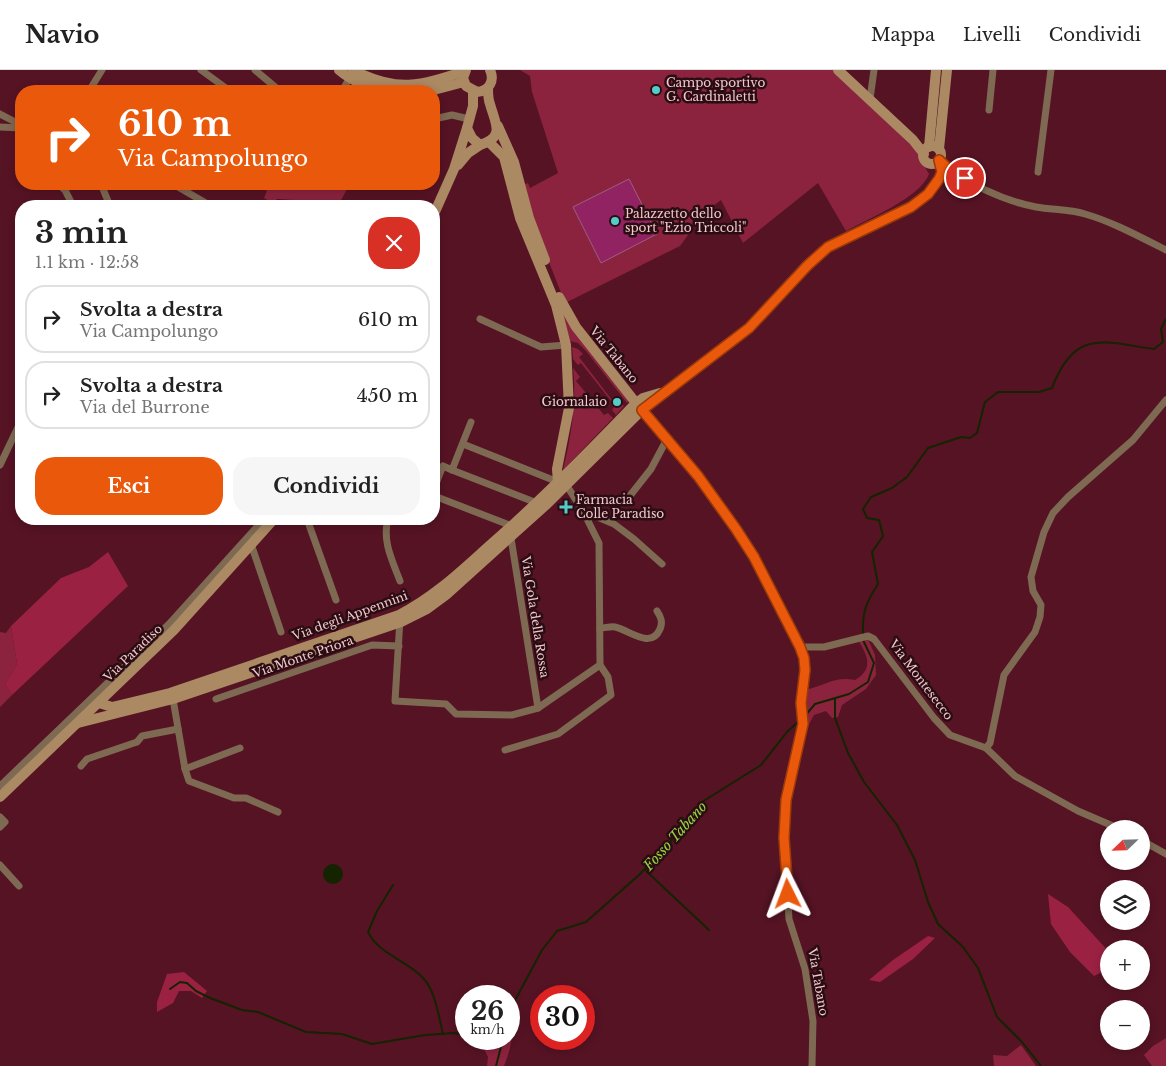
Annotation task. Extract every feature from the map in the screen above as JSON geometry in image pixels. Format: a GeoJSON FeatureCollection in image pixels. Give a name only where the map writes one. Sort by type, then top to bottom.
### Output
{"type":"FeatureCollection","features":[{"type":"Feature","properties":{"kind":"street"},"geometry":{"type":"LineString","coordinates":[[93,85],[102,70]]}},
{"type":"Feature","properties":{"kind":"street"},"geometry":{"type":"LineString","coordinates":[[201,70],[222,85]]}},
{"type":"Feature","properties":{"kind":"street"},"geometry":{"type":"LineString","coordinates":[[255,70],[273,85]]}},
{"type":"Feature","properties":{"kind":"street"},"geometry":{"type":"LineString","coordinates":[[339,70],[394,85],[416,85],[465,74]]}},
{"type":"Feature","properties":{"kind":"street","name":"Via Tabano"},"geometry":{"type":"LineString","coordinates":[[490,70],[492,80],[488,88],[490,104],[514,162],[529,218],[561,302],[576,327],[698,476],[736,529],[754,557],[804,658],[805,680],[801,712],[803,724],[786,800],[784,838],[790,919],[805,969],[813,1021],[812,1066]]}},
{"type":"Feature","properties":{"kind":"street"},"geometry":{"type":"LineString","coordinates":[[870,99],[874,70]]}},
{"type":"Feature","properties":{"kind":"street"},"geometry":{"type":"LineString","coordinates":[[931,150],[936,70]]}},
{"type":"Feature","properties":{"kind":"street"},"geometry":{"type":"LineString","coordinates":[[946,70],[931,150],[925,159],[935,162],[980,187],[1024,204],[1087,214],[1136,234],[1166,250]]}},
{"type":"Feature","properties":{"kind":"street"},"geometry":{"type":"LineString","coordinates":[[989,110],[993,70]]}},
{"type":"Feature","properties":{"kind":"street"},"geometry":{"type":"LineString","coordinates":[[1038,172],[1051,70]]}},
{"type":"Feature","properties":{"kind":"street"},"geometry":{"type":"LineString","coordinates":[[639,406],[643,398],[666,391],[749,328],[808,265],[828,247],[911,207],[928,194],[933,186],[935,162],[941,154],[912,140],[841,71]]}},
{"type":"Feature","properties":{"kind":"street"},"geometry":{"type":"LineString","coordinates":[[351,74],[368,85]]}},
{"type":"Feature","properties":{"kind":"street"},"geometry":{"type":"LineString","coordinates":[[440,86],[465,74]]}},
{"type":"Feature","properties":{"kind":"street"},"geometry":{"type":"LineString","coordinates":[[439,200],[454,169],[472,106],[473,92],[465,74]]}},
{"type":"Feature","properties":{"kind":"street"},"geometry":{"type":"LineString","coordinates":[[473,92],[481,92],[488,88]]}},
{"type":"Feature","properties":{"kind":"street"},"geometry":{"type":"LineString","coordinates":[[0,114],[15,123]]}},
{"type":"Feature","properties":{"kind":"street"},"geometry":{"type":"LineString","coordinates":[[440,117],[452,115],[468,124],[472,138],[504,157],[520,218],[556,305],[566,345],[569,408],[557,469],[563,484],[583,511],[599,543],[600,665],[608,677],[611,695],[558,734],[505,750]]}},
{"type":"Feature","properties":{"kind":"street"},"geometry":{"type":"LineString","coordinates":[[0,127],[15,126]]}},
{"type":"Feature","properties":{"kind":"street"},"geometry":{"type":"LineString","coordinates":[[454,169],[468,153],[495,136],[498,126]]}},
{"type":"Feature","properties":{"kind":"street"},"geometry":{"type":"LineString","coordinates":[[183,190],[201,200]]}},
{"type":"Feature","properties":{"kind":"street"},"geometry":{"type":"LineString","coordinates":[[480,319],[541,347],[566,345]]}},
{"type":"Feature","properties":{"kind":"street"},"geometry":{"type":"LineString","coordinates":[[986,748],[990,743],[1004,675],[1035,632],[1038,623],[1041,605],[1033,591],[1032,577],[1044,532],[1053,513],[1068,497],[1134,440],[1166,400]]}},
{"type":"Feature","properties":{"kind":"street","name":"Via degli Appennini"},"geometry":{"type":"LineString","coordinates":[[99,703],[112,707],[170,693],[427,609],[446,595],[510,532],[563,484],[639,406]]}},
{"type":"Feature","properties":{"kind":"street"},"geometry":{"type":"LineString","coordinates":[[452,470],[471,422]]}},
{"type":"Feature","properties":{"kind":"street"},"geometry":{"type":"LineString","coordinates":[[0,465],[15,434]]}},
{"type":"Feature","properties":{"kind":"street"},"geometry":{"type":"LineString","coordinates":[[625,502],[651,469],[667,438]]}},
{"type":"Feature","properties":{"kind":"street"},"geometry":{"type":"LineString","coordinates":[[462,444],[563,484]]}},
{"type":"Feature","properties":{"kind":"street"},"geometry":{"type":"LineString","coordinates":[[440,471],[442,466],[537,503]]}},
{"type":"Feature","properties":{"kind":"street","name":"Via degli Appennini"},"geometry":{"type":"LineString","coordinates":[[510,532],[537,503],[563,484]]}},
{"type":"Feature","properties":{"kind":"street"},"geometry":{"type":"LineString","coordinates":[[440,497],[510,532]]}},
{"type":"Feature","properties":{"kind":"street"},"geometry":{"type":"LineString","coordinates":[[583,511],[614,524],[662,564]]}},
{"type":"Feature","properties":{"kind":"street"},"geometry":{"type":"LineString","coordinates":[[0,786],[172,627],[259,525]]}},
{"type":"Feature","properties":{"kind":"street","name":"Via Paradiso"},"geometry":{"type":"LineString","coordinates":[[0,797],[113,690],[268,525]]}},
{"type":"Feature","properties":{"kind":"street"},"geometry":{"type":"LineString","coordinates":[[309,525],[336,600]]}},
{"type":"Feature","properties":{"kind":"street"},"geometry":{"type":"LineString","coordinates":[[387,525],[386,542],[400,581]]}},
{"type":"Feature","properties":{"kind":"street","name":"Via Gola della Rossa"},"geometry":{"type":"LineString","coordinates":[[510,532],[538,708]]}},
{"type":"Feature","properties":{"kind":"street"},"geometry":{"type":"LineString","coordinates":[[251,544],[281,632]]}},
{"type":"Feature","properties":{"kind":"street"},"geometry":{"type":"LineString","coordinates":[[600,628],[616,627],[638,638],[648,638],[658,634],[661,627],[662,619],[657,611]]}},
{"type":"Feature","properties":{"kind":"street"},"geometry":{"type":"LineString","coordinates":[[400,618],[394,701],[446,704],[456,714],[512,715],[538,708],[600,665]]}},
{"type":"Feature","properties":{"kind":"street","name":"Via degli Appennini"},"geometry":{"type":"LineString","coordinates":[[78,723],[173,700],[400,618]]}},
{"type":"Feature","properties":{"kind":"street","name":"Via Montesecco"},"geometry":{"type":"LineString","coordinates":[[800,647],[824,647],[868,636],[880,644],[950,735],[986,748],[1015,776],[1078,811],[1100,820]]}},
{"type":"Feature","properties":{"kind":"street","name":"Via Monte Priora"},"geometry":{"type":"LineString","coordinates":[[216,699],[372,646],[399,646]]}},
{"type":"Feature","properties":{"kind":"street"},"geometry":{"type":"LineString","coordinates":[[113,690],[116,702],[121,705]]}},
{"type":"Feature","properties":{"kind":"street"},"geometry":{"type":"LineString","coordinates":[[173,700],[185,769],[190,780],[234,798],[246,798],[278,812]]}},
{"type":"Feature","properties":{"kind":"street"},"geometry":{"type":"LineString","coordinates":[[99,703],[103,712],[110,715]]}},
{"type":"Feature","properties":{"kind":"street"},"geometry":{"type":"LineString","coordinates":[[81,766],[87,759],[137,742],[142,736],[178,729]]}},
{"type":"Feature","properties":{"kind":"street"},"geometry":{"type":"LineString","coordinates":[[185,769],[240,748]]}},
{"type":"Feature","properties":{"kind":"street"},"geometry":{"type":"LineString","coordinates":[[0,817],[5,822],[0,827]]}},
{"type":"Feature","properties":{"kind":"street"},"geometry":{"type":"LineString","coordinates":[[1150,845],[1166,854]]}},
{"type":"Feature","properties":{"kind":"street"},"geometry":{"type":"LineString","coordinates":[[0,865],[19,886]]}},
{"type":"Feature","properties":{"kind":"shaded area"},"geometry":{"type":"Polygon","coordinates":[[[520,70],[833,70],[914,148],[929,174],[924,183],[905,199],[846,231],[818,183],[743,243],[721,200],[705,212],[680,246],[565,303],[538,234],[523,185],[528,183],[530,188],[558,173],[532,92],[530,76],[520,70]]]}},
{"type":"Feature","properties":{"kind":"shaded area"},"geometry":{"type":"Polygon","coordinates":[[[265,190],[346,190],[341,200],[267,200],[264,198],[267,191],[265,190]]]}},
{"type":"Feature","properties":{"kind":"shaded area"},"geometry":{"type":"Polygon","coordinates":[[[563,314],[629,401],[627,403],[586,351],[578,343],[570,341],[563,314]]]}},
{"type":"Feature","properties":{"kind":"shaded area"},"geometry":{"type":"Polygon","coordinates":[[[572,347],[578,349],[583,354],[579,357],[612,400],[616,398],[624,406],[616,415],[612,410],[615,406],[581,363],[578,365],[573,359],[572,347]]]}},
{"type":"Feature","properties":{"kind":"shaded area"},"geometry":{"type":"Polygon","coordinates":[[[573,368],[580,377],[576,381],[604,415],[608,413],[613,418],[563,470],[573,419],[573,368]]]}},
{"type":"Feature","properties":{"kind":"shaded area"},"geometry":{"type":"Polygon","coordinates":[[[108,552],[128,586],[12,695],[5,684],[17,664],[11,626],[61,578],[89,567],[108,552]]]}},
{"type":"Feature","properties":{"kind":"shaded area"},"geometry":{"type":"Polygon","coordinates":[[[11,626],[17,664],[5,684],[12,695],[0,707],[0,632],[6,633],[11,626]]]}},
{"type":"Feature","properties":{"kind":"shaded area"},"geometry":{"type":"Polygon","coordinates":[[[867,637],[875,655],[876,675],[866,689],[842,705],[838,717],[832,718],[826,711],[814,715],[806,730],[802,704],[805,690],[835,680],[855,680],[861,676],[867,667],[867,662],[858,640],[867,637]]]}},
{"type":"Feature","properties":{"kind":"shaded area"},"geometry":{"type":"Polygon","coordinates":[[[333,864],[340,867],[343,874],[340,881],[333,884],[326,881],[323,874],[326,867],[333,864]]]}},
{"type":"Feature","properties":{"kind":"shaded area"},"geometry":{"type":"Polygon","coordinates":[[[1048,894],[1068,907],[1100,942],[1100,973],[1094,976],[1070,952],[1051,924],[1048,894]]]}},
{"type":"Feature","properties":{"kind":"shaded area"},"geometry":{"type":"Polygon","coordinates":[[[928,936],[935,938],[913,959],[880,982],[869,980],[893,960],[928,936]]]}},
{"type":"Feature","properties":{"kind":"shaded area"},"geometry":{"type":"Polygon","coordinates":[[[184,972],[207,991],[202,998],[191,991],[179,991],[173,1003],[157,1012],[157,1002],[167,974],[184,972]]]}},
{"type":"Feature","properties":{"kind":"shaded area"},"geometry":{"type":"Polygon","coordinates":[[[1166,1038],[1166,1066],[1152,1066],[1144,1055],[1153,1046],[1166,1038]]]}},
{"type":"Feature","properties":{"kind":"shaded area"},"geometry":{"type":"Polygon","coordinates":[[[1021,1045],[1036,1066],[994,1066],[993,1055],[1007,1056],[1021,1045]]]}},
{"type":"Feature","properties":{"kind":"shaded area"},"geometry":{"type":"Polygon","coordinates":[[[484,1050],[509,1050],[504,1066],[487,1066],[488,1057],[484,1050]]]}},
{"type":"Feature","properties":{"kind":"building","name":"Palazzetto dello sport \"Ezio Triccoli\""},"geometry":{"type":"Polygon","coordinates":[[[629,179],[657,234],[601,263],[573,207],[629,179]]]}},
{"type":"Feature","properties":{"kind":"waterway","name":"Fosso Tabano"},"geometry":{"type":"LineString","coordinates":[[863,635],[863,620],[866,608],[878,584],[872,552],[883,536],[879,520],[867,518],[863,509],[871,497],[892,488],[907,477],[928,448],[961,437],[970,438],[977,433],[985,402],[998,392],[1039,392],[1052,388],[1070,356],[1081,347],[1092,343],[1105,342],[1154,349],[1163,342],[1161,329],[1166,319]]}},
{"type":"Feature","properties":{"kind":"waterway","name":"Fosso Tabano"},"geometry":{"type":"LineString","coordinates":[[804,717],[815,704],[849,694],[868,682],[874,663],[863,640]]}},
{"type":"Feature","properties":{"kind":"waterway"},"geometry":{"type":"LineString","coordinates":[[835,699],[835,718],[848,753],[864,782],[897,825],[915,860],[928,902],[938,924],[963,947],[978,968],[997,1017],[1022,1042],[1041,1066]]}},
{"type":"Feature","properties":{"kind":"waterway","name":"Fosso Tabano"},"geometry":{"type":"LineString","coordinates":[[520,991],[542,950],[557,931],[586,922],[640,874],[672,840],[702,802],[761,765],[787,732],[800,720]]}},
{"type":"Feature","properties":{"kind":"waterway"},"geometry":{"type":"LineString","coordinates":[[645,870],[709,930]]}},
{"type":"Feature","properties":{"kind":"waterway"},"geometry":{"type":"LineString","coordinates":[[393,885],[377,911],[368,932],[373,941],[415,971],[429,986],[436,1003],[443,1034]]}},
{"type":"Feature","properties":{"kind":"waterway"},"geometry":{"type":"LineString","coordinates":[[170,989],[180,982],[187,983],[196,991],[210,998],[242,1010],[258,1012],[306,1032],[342,1034],[372,1044],[425,1035],[455,1033]]}},
{"type":"Feature","properties":{"kind":"waterway","name":"Fosso Tabano"},"geometry":{"type":"LineString","coordinates":[[496,1066],[500,1050]]}},
{"type":"Feature","properties":{"kind":"place","name":"Campo sportivo G. Cardinaletti"},"geometry":{"type":"Point","coordinates":[656,90]}},
{"type":"Feature","properties":{"kind":"place","name":"Palazzetto dello sport \"Ezio Triccoli\""},"geometry":{"type":"Point","coordinates":[615,221]}},
{"type":"Feature","properties":{"kind":"place","name":"Giornalaio"},"geometry":{"type":"Point","coordinates":[617,402]}},
{"type":"Feature","properties":{"kind":"place","name":"Farmacia Colle Paradiso"},"geometry":{"type":"Point","coordinates":[566,507]}},
{"type":"Feature","properties":{"kind":"route"},"geometry":{"type":"LineString","coordinates":[[788,894],[784,838],[786,800],[802,732],[801,703],[805,680],[804,658],[754,557],[736,529],[717,500],[642,410],[749,328],[808,265],[828,247],[911,207],[928,194],[942,172],[939,160],[950,170],[965,178]]}}]}
